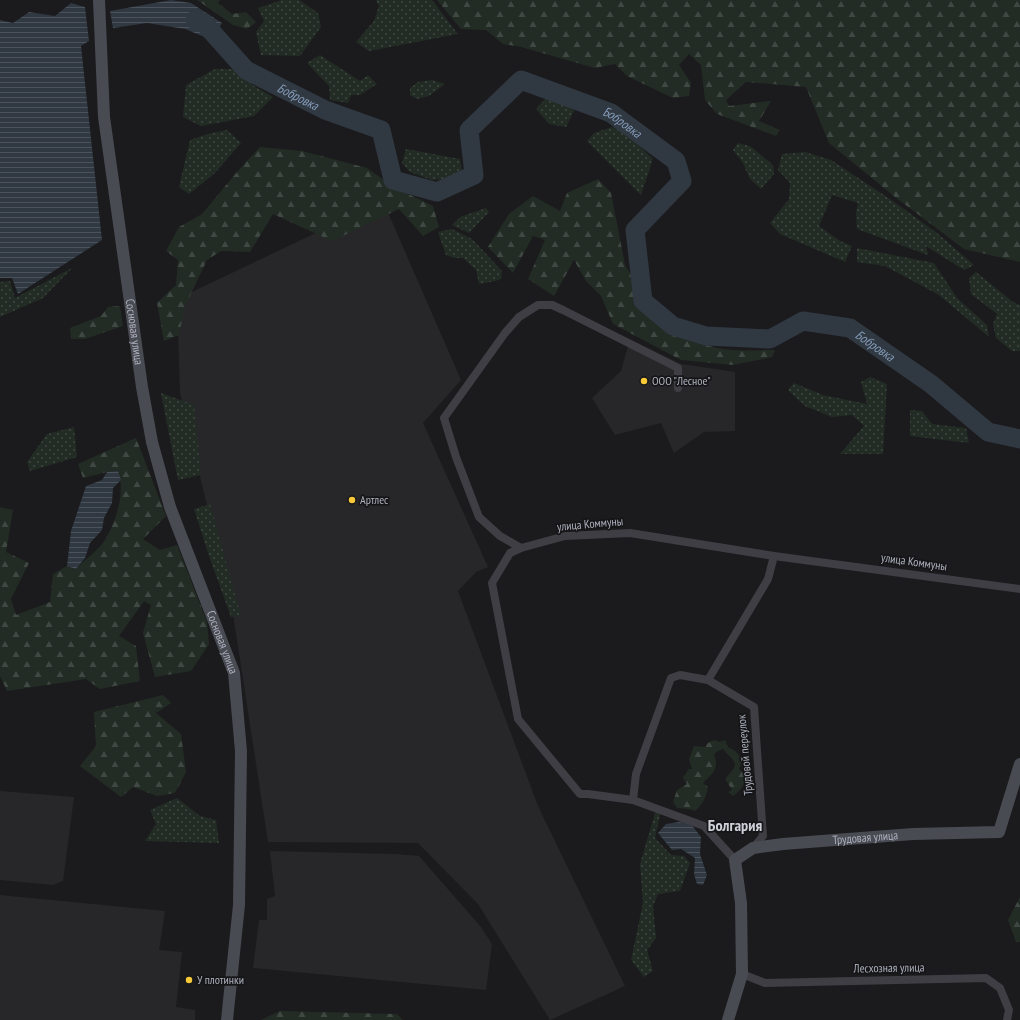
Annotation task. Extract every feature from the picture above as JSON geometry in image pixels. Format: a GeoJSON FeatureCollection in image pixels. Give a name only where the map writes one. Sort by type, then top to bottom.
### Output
{"type":"FeatureCollection","features":[{"type":"Feature","properties":{"kind":"street","name":"Сосновая улица"},"geometry":{"type":"LineString","coordinates":[[99,0],[104,117],[142,387],[152,442],[170,506],[234,674],[241,751],[239,905],[227,1020]]}},
{"type":"Feature","properties":{"kind":"street"},"geometry":{"type":"LineString","coordinates":[[521,548],[500,536],[479,517],[456,457],[444,418],[505,333],[519,317],[538,305],[552,305],[678,368],[678,388]]}},
{"type":"Feature","properties":{"kind":"street","name":"улица Коммуны"},"geometry":{"type":"LineString","coordinates":[[521,548],[565,536],[630,533],[774,556],[1020,589]]}},
{"type":"Feature","properties":{"kind":"street"},"geometry":{"type":"LineString","coordinates":[[521,548],[510,553],[492,583],[518,719],[580,794],[633,800],[704,826],[735,860],[741,903],[742,974],[728,1020]]}},
{"type":"Feature","properties":{"kind":"street"},"geometry":{"type":"LineString","coordinates":[[633,800],[636,774],[671,678],[680,674],[708,680],[768,579],[774,556]]}},
{"type":"Feature","properties":{"kind":"street","name":"Трудовой переулок"},"geometry":{"type":"LineString","coordinates":[[708,680],[754,707],[763,836],[753,848]]}},
{"type":"Feature","properties":{"kind":"street","name":"Трудовая улица"},"geometry":{"type":"LineString","coordinates":[[735,860],[753,848],[913,834],[1000,832],[1020,764]]}},
{"type":"Feature","properties":{"kind":"street","name":"Лесхозная улица"},"geometry":{"type":"LineString","coordinates":[[742,974],[765,983],[986,978],[1000,988],[1009,1010],[1007,1020]]}},
{"type":"Feature","properties":{"kind":"shaded area"},"geometry":{"type":"Polygon","coordinates":[[[171,0],[191,3],[222,23],[212,40],[185,29],[147,23],[113,28],[110,11],[171,0]]]}},
{"type":"Feature","properties":{"kind":"shaded area"},"geometry":{"type":"Polygon","coordinates":[[[71,3],[85,7],[89,41],[81,46],[102,240],[18,294],[12,278],[0,278],[0,20],[13,23],[29,12],[55,16],[71,3]]]}},
{"type":"Feature","properties":{"kind":"shaded area","name":"Артлес"},"geometry":{"type":"Polygon","coordinates":[[[383,201],[461,380],[423,423],[488,567],[476,572],[458,591],[538,806],[625,986],[550,1020],[478,904],[418,843],[268,842],[233,614],[180,393],[177,299],[383,201]]]}},
{"type":"Feature","properties":{"kind":"shaded area","name":"ООО \"Лесное\""},"geometry":{"type":"Polygon","coordinates":[[[630,339],[681,364],[735,372],[735,431],[704,432],[674,453],[661,423],[615,435],[592,398],[621,371],[630,339]]]}},
{"type":"Feature","properties":{"kind":"shaded area"},"geometry":{"type":"Polygon","coordinates":[[[118,471],[121,480],[113,488],[112,503],[104,518],[102,530],[90,543],[85,558],[76,569],[67,566],[71,531],[86,486],[102,480],[107,472],[118,471]]]}},
{"type":"Feature","properties":{"kind":"shaded area"},"geometry":{"type":"Polygon","coordinates":[[[0,791],[74,797],[63,881],[53,885],[0,880],[0,791]]]}},
{"type":"Feature","properties":{"kind":"shaded area"},"geometry":{"type":"Polygon","coordinates":[[[679,822],[691,824],[701,837],[700,854],[707,875],[703,885],[697,884],[694,874],[695,858],[681,849],[672,850],[658,833],[666,824],[679,822]]]}},
{"type":"Feature","properties":{"kind":"shaded area"},"geometry":{"type":"Polygon","coordinates":[[[270,851],[396,854],[419,856],[481,927],[492,944],[486,990],[253,968],[259,920],[267,920],[267,899],[275,896],[270,851]]]}},
{"type":"Feature","properties":{"kind":"shaded area"},"geometry":{"type":"Polygon","coordinates":[[[0,895],[165,911],[159,950],[182,952],[176,1007],[195,1010],[195,1020],[0,1020],[0,895]]]}},
{"type":"Feature","properties":{"kind":"green space"},"geometry":{"type":"Polygon","coordinates":[[[197,0],[220,0],[218,3],[232,14],[246,12],[256,22],[247,29],[233,25],[197,0]]]}},
{"type":"Feature","properties":{"kind":"green space"},"geometry":{"type":"Polygon","coordinates":[[[282,0],[299,0],[318,13],[321,27],[300,56],[261,55],[256,32],[264,21],[258,8],[282,0]]]}},
{"type":"Feature","properties":{"kind":"green space"},"geometry":{"type":"Polygon","coordinates":[[[376,0],[432,0],[458,34],[369,51],[356,42],[374,21],[379,6],[376,0]]]}},
{"type":"Feature","properties":{"kind":"green space"},"geometry":{"type":"Polygon","coordinates":[[[437,0],[1020,0],[1020,262],[964,249],[895,197],[829,143],[806,87],[746,82],[726,100],[729,106],[771,101],[759,121],[780,130],[776,136],[717,114],[705,100],[701,65],[689,54],[679,65],[691,83],[689,96],[673,98],[627,76],[615,64],[595,68],[521,47],[503,44],[486,30],[461,29],[437,0]]]}},
{"type":"Feature","properties":{"kind":"green space"},"geometry":{"type":"Polygon","coordinates":[[[320,55],[360,81],[368,75],[377,84],[360,95],[351,95],[348,103],[330,100],[329,86],[307,63],[320,55]]]}},
{"type":"Feature","properties":{"kind":"green space"},"geometry":{"type":"Polygon","coordinates":[[[215,69],[238,69],[254,86],[273,97],[254,116],[201,126],[183,117],[186,85],[215,69]]]}},
{"type":"Feature","properties":{"kind":"green space"},"geometry":{"type":"Polygon","coordinates":[[[432,80],[445,84],[429,96],[417,99],[410,95],[410,88],[418,82],[432,80]]]}},
{"type":"Feature","properties":{"kind":"green space"},"geometry":{"type":"Polygon","coordinates":[[[548,96],[565,101],[574,111],[566,127],[549,124],[536,109],[548,96]]]}},
{"type":"Feature","properties":{"kind":"green space"},"geometry":{"type":"Polygon","coordinates":[[[618,125],[653,159],[641,195],[587,141],[594,133],[618,125]]]}},
{"type":"Feature","properties":{"kind":"green space"},"geometry":{"type":"Polygon","coordinates":[[[227,130],[241,143],[215,173],[189,194],[179,187],[190,140],[211,133],[227,130]]]}},
{"type":"Feature","properties":{"kind":"green space"},"geometry":{"type":"Polygon","coordinates":[[[738,143],[750,146],[773,165],[774,174],[761,189],[750,179],[743,163],[733,150],[738,143]]]}},
{"type":"Feature","properties":{"kind":"green space"},"geometry":{"type":"Polygon","coordinates":[[[260,147],[302,151],[367,168],[392,186],[433,206],[439,227],[423,236],[399,209],[332,241],[273,214],[250,252],[221,251],[207,260],[185,306],[179,335],[164,341],[157,303],[176,285],[178,260],[166,251],[179,227],[202,214],[260,147]]]}},
{"type":"Feature","properties":{"kind":"green space"},"geometry":{"type":"Polygon","coordinates":[[[406,149],[460,159],[462,171],[451,179],[432,180],[410,172],[402,163],[406,149]]]}},
{"type":"Feature","properties":{"kind":"green space"},"geometry":{"type":"Polygon","coordinates":[[[805,152],[831,160],[890,199],[937,233],[974,265],[964,270],[926,246],[928,255],[857,229],[856,213],[858,203],[832,195],[819,226],[840,241],[852,246],[845,262],[780,234],[770,223],[789,199],[790,183],[778,170],[782,154],[805,152]]]}},
{"type":"Feature","properties":{"kind":"green space"},"geometry":{"type":"Polygon","coordinates":[[[598,179],[611,193],[625,265],[634,280],[635,304],[680,334],[704,344],[731,350],[775,350],[772,357],[733,365],[681,360],[613,324],[601,296],[586,281],[574,260],[554,296],[528,279],[545,240],[533,236],[513,273],[488,247],[509,214],[533,196],[560,211],[567,193],[598,179]]]}},
{"type":"Feature","properties":{"kind":"green space"},"geometry":{"type":"Polygon","coordinates":[[[486,208],[489,212],[469,233],[452,225],[460,217],[486,208]]]}},
{"type":"Feature","properties":{"kind":"green space"},"geometry":{"type":"Polygon","coordinates":[[[452,229],[472,239],[502,271],[501,279],[479,284],[476,270],[463,258],[454,258],[446,255],[438,232],[452,229]]]}},
{"type":"Feature","properties":{"kind":"green space"},"geometry":{"type":"Polygon","coordinates":[[[857,248],[934,263],[957,298],[987,325],[989,337],[939,295],[885,266],[857,262],[857,248]]]}},
{"type":"Feature","properties":{"kind":"green space"},"geometry":{"type":"Polygon","coordinates":[[[72,268],[43,298],[0,317],[0,282],[10,281],[15,298],[72,268]]]}},
{"type":"Feature","properties":{"kind":"green space"},"geometry":{"type":"Polygon","coordinates":[[[976,272],[1013,302],[1020,305],[1020,351],[1012,351],[996,338],[993,324],[997,314],[971,294],[969,278],[976,272]]]}},
{"type":"Feature","properties":{"kind":"green space"},"geometry":{"type":"Polygon","coordinates":[[[120,306],[123,326],[85,339],[71,339],[70,328],[101,316],[108,307],[120,306]]]}},
{"type":"Feature","properties":{"kind":"green space"},"geometry":{"type":"Polygon","coordinates":[[[870,377],[887,384],[883,454],[840,454],[864,426],[852,415],[832,417],[805,406],[788,390],[794,383],[823,395],[867,404],[861,382],[870,377]]]}},
{"type":"Feature","properties":{"kind":"green space"},"geometry":{"type":"Polygon","coordinates":[[[161,393],[194,405],[201,475],[178,480],[161,393]]]}},
{"type":"Feature","properties":{"kind":"green space"},"geometry":{"type":"Polygon","coordinates":[[[910,410],[922,411],[932,424],[966,428],[969,443],[910,436],[910,410]]]}},
{"type":"Feature","properties":{"kind":"green space"},"geometry":{"type":"Polygon","coordinates":[[[74,427],[77,457],[30,471],[27,462],[47,434],[74,427]]]}},
{"type":"Feature","properties":{"kind":"green space"},"geometry":{"type":"Polygon","coordinates":[[[136,438],[166,516],[143,539],[160,550],[177,545],[207,622],[209,644],[191,671],[155,677],[143,633],[151,605],[144,601],[119,636],[136,646],[140,681],[100,689],[86,679],[7,691],[0,676],[0,507],[13,510],[6,552],[29,563],[11,599],[16,615],[50,602],[53,574],[67,566],[76,569],[103,544],[113,524],[119,507],[121,488],[118,471],[83,478],[78,464],[136,438]]]}},
{"type":"Feature","properties":{"kind":"green space"},"geometry":{"type":"Polygon","coordinates":[[[210,504],[241,616],[231,617],[194,509],[210,504]]]}},
{"type":"Feature","properties":{"kind":"green space"},"geometry":{"type":"Polygon","coordinates":[[[163,695],[171,703],[156,713],[181,734],[186,772],[175,793],[157,796],[133,787],[121,797],[80,766],[96,746],[94,712],[163,695]]]}},
{"type":"Feature","properties":{"kind":"green space"},"geometry":{"type":"Polygon","coordinates":[[[714,740],[720,742],[725,740],[728,747],[733,749],[738,754],[742,761],[739,769],[744,776],[744,784],[733,796],[728,792],[732,790],[725,779],[735,764],[723,749],[716,752],[714,755],[716,760],[715,768],[712,774],[703,783],[708,787],[705,798],[700,806],[695,811],[677,808],[673,802],[677,790],[687,784],[683,778],[689,769],[692,769],[689,759],[694,746],[705,747],[708,743],[714,740]]]}},
{"type":"Feature","properties":{"kind":"green space"},"geometry":{"type":"Polygon","coordinates":[[[177,798],[200,816],[216,820],[219,843],[145,841],[156,824],[150,810],[177,798]]]}},
{"type":"Feature","properties":{"kind":"green space"},"geometry":{"type":"Polygon","coordinates":[[[656,810],[660,815],[655,838],[671,855],[684,856],[690,863],[680,891],[658,894],[653,906],[656,938],[647,950],[653,971],[644,977],[631,960],[643,903],[640,864],[656,810]]]}},
{"type":"Feature","properties":{"kind":"green space"},"geometry":{"type":"Polygon","coordinates":[[[1020,897],[1020,942],[1016,942],[1008,920],[1020,897]]]}},
{"type":"Feature","properties":{"kind":"green space"},"geometry":{"type":"Polygon","coordinates":[[[280,1011],[397,1014],[403,1020],[261,1020],[280,1011]]]}},
{"type":"Feature","properties":{"kind":"waterway","name":"Бобровка"},"geometry":{"type":"LineString","coordinates":[[195,20],[203,22],[246,70],[325,110],[381,130],[393,180],[437,192],[474,175],[469,130],[521,80],[611,113],[676,161],[682,181],[635,230],[643,301],[673,326],[706,336],[770,339],[803,321],[850,328],[931,384],[988,432],[1020,439]]}},
{"type":"Feature","properties":{"kind":"place","name":"ООО \"Лесное\""},"geometry":{"type":"Point","coordinates":[644,381]}},
{"type":"Feature","properties":{"kind":"place","name":"Артлес"},"geometry":{"type":"Point","coordinates":[352,500]}},
{"type":"Feature","properties":{"kind":"place","name":"У плотинки"},"geometry":{"type":"Point","coordinates":[189,980]}},
{"type":"Feature","properties":{"kind":"district","name":"Болгария"},"geometry":{"type":"Point","coordinates":[735,825]}}]}
